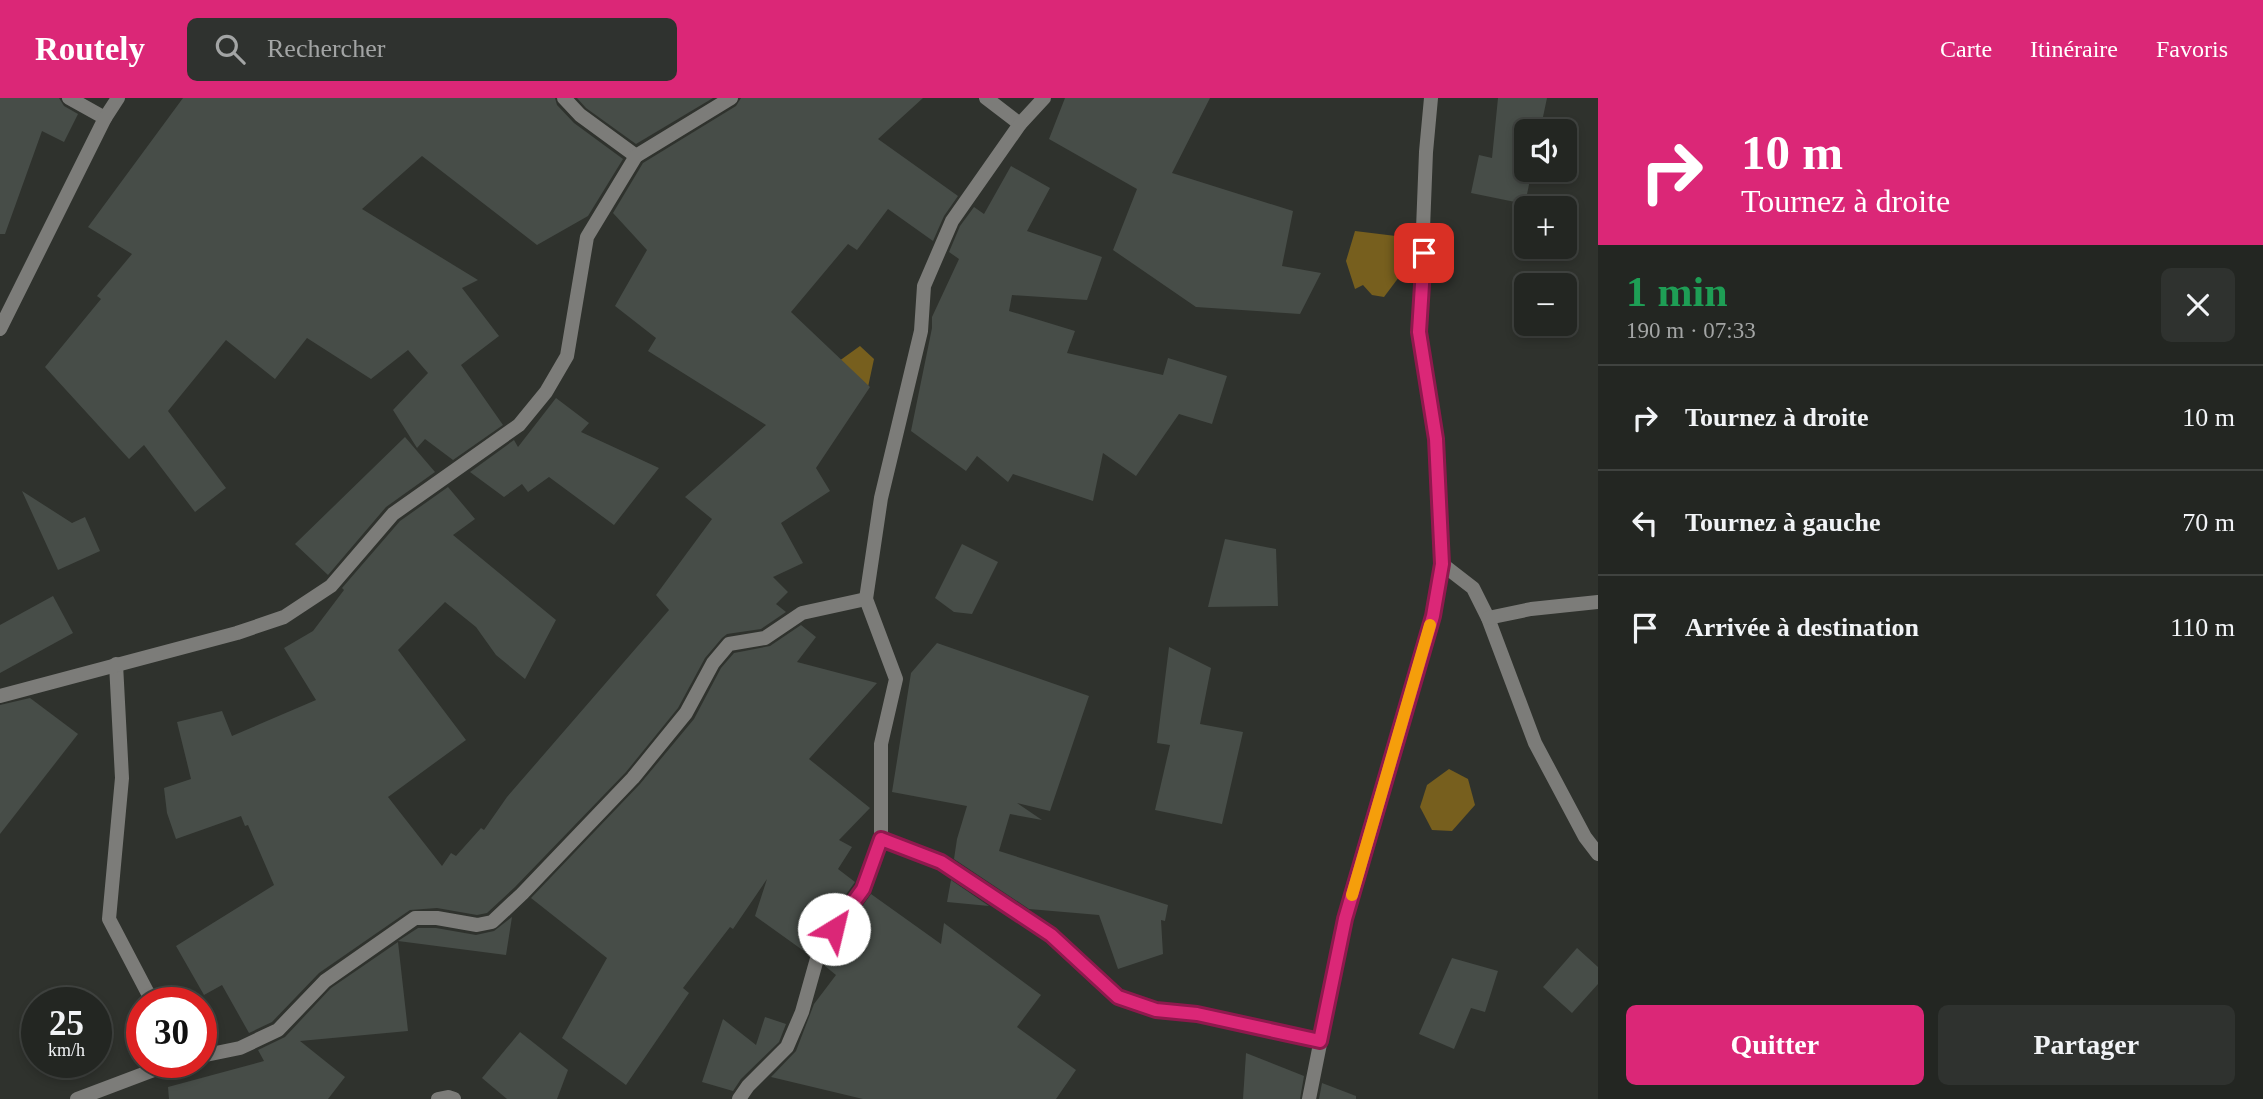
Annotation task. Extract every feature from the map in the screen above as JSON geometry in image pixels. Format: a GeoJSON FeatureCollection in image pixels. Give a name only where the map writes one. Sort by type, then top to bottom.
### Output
{"type":"FeatureCollection","features":[{"type":"Feature","properties":{"kind":"street"},"geometry":{"type":"LineString","coordinates":[[69,98],[105,118]]}},
{"type":"Feature","properties":{"kind":"street"},"geometry":{"type":"LineString","coordinates":[[0,329],[105,118],[118,98]]}},
{"type":"Feature","properties":{"kind":"street"},"geometry":{"type":"LineString","coordinates":[[565,98],[580,115],[636,156]]}},
{"type":"Feature","properties":{"kind":"street"},"geometry":{"type":"LineString","coordinates":[[0,696],[237,634],[284,617],[331,586],[393,514],[519,425],[546,392],[567,356],[587,237],[636,156],[731,98]]}},
{"type":"Feature","properties":{"kind":"street"},"geometry":{"type":"LineString","coordinates":[[986,98],[1020,124]]}},
{"type":"Feature","properties":{"kind":"street"},"geometry":{"type":"LineString","coordinates":[[739,1099],[748,1086],[787,1047],[802,1012],[820,948],[863,889],[881,839],[881,744],[896,679],[866,599],[881,498],[921,331],[924,286],[951,221],[1020,124],[1044,98]]}},
{"type":"Feature","properties":{"kind":"street"},"geometry":{"type":"LineString","coordinates":[[1309,1099],[1345,919],[1433,616],[1442,564],[1436,439],[1419,332],[1426,152],[1431,98]]}},
{"type":"Feature","properties":{"kind":"street"},"geometry":{"type":"LineString","coordinates":[[1442,564],[1473,588],[1488,618],[1535,743],[1585,837],[1598,854]]}},
{"type":"Feature","properties":{"kind":"street"},"geometry":{"type":"LineString","coordinates":[[217,1053],[240,1048],[278,1030],[325,981],[415,918],[437,918],[477,925],[492,922],[632,778],[686,713],[712,663],[729,644],[765,638],[802,613],[866,599]]}},
{"type":"Feature","properties":{"kind":"street"},"geometry":{"type":"LineString","coordinates":[[1488,618],[1531,609],[1598,602]]}},
{"type":"Feature","properties":{"kind":"street"},"geometry":{"type":"LineString","coordinates":[[116,664],[122,778],[109,919],[145,987]]}},
{"type":"Feature","properties":{"kind":"street"},"geometry":{"type":"LineString","coordinates":[[881,839],[941,862],[1051,935],[1118,997],[1156,1010],[1197,1014],[1320,1041]]}},
{"type":"Feature","properties":{"kind":"street"},"geometry":{"type":"LineString","coordinates":[[78,1099],[133,1078]]}},
{"type":"Feature","properties":{"kind":"street"},"geometry":{"type":"LineString","coordinates":[[438,1099],[454,1099]]}},
{"type":"Feature","properties":{"kind":"shaded area"},"geometry":{"type":"Polygon","coordinates":[[[1355,231],[1404,237],[1411,252],[1405,269],[1384,297],[1372,295],[1363,285],[1355,289],[1346,261],[1355,231]]]}},
{"type":"Feature","properties":{"kind":"shaded area"},"geometry":{"type":"Polygon","coordinates":[[[860,346],[874,359],[868,387],[821,374],[860,346]]]}},
{"type":"Feature","properties":{"kind":"shaded area"},"geometry":{"type":"Polygon","coordinates":[[[1449,769],[1468,779],[1475,805],[1452,831],[1432,830],[1420,807],[1427,785],[1449,769]]]}},
{"type":"Feature","properties":{"kind":"building"},"geometry":{"type":"Polygon","coordinates":[[[0,98],[59,98],[64,106],[78,114],[64,142],[42,131],[5,234],[0,234],[0,98]]]}},
{"type":"Feature","properties":{"kind":"building"},"geometry":{"type":"Polygon","coordinates":[[[183,98],[555,98],[557,105],[574,123],[623,159],[588,216],[537,245],[422,156],[362,209],[478,280],[462,288],[499,336],[461,365],[503,425],[453,460],[425,439],[417,448],[393,410],[428,373],[408,350],[371,379],[307,338],[275,379],[226,340],[168,411],[226,488],[195,512],[144,445],[129,459],[45,367],[101,299],[97,296],[132,254],[88,227],[183,98]]]}},
{"type":"Feature","properties":{"kind":"building"},"geometry":{"type":"Polygon","coordinates":[[[577,98],[713,98],[636,144],[586,108],[577,98]]]}},
{"type":"Feature","properties":{"kind":"building"},"geometry":{"type":"Polygon","coordinates":[[[741,98],[923,98],[878,139],[958,196],[944,216],[933,241],[888,209],[857,250],[848,244],[791,312],[870,387],[816,468],[830,491],[781,523],[803,563],[773,577],[788,592],[776,604],[786,612],[761,629],[727,634],[722,638],[705,658],[678,708],[626,772],[487,913],[477,915],[437,908],[410,910],[319,973],[272,1022],[249,1033],[222,985],[217,988],[199,987],[176,946],[274,885],[248,825],[245,826],[241,816],[176,839],[167,813],[164,788],[191,779],[177,722],[222,711],[232,736],[316,700],[284,648],[313,631],[344,590],[342,588],[400,521],[448,487],[475,519],[453,535],[556,620],[525,679],[496,655],[476,627],[445,602],[398,650],[466,740],[388,797],[442,866],[451,853],[456,856],[481,828],[484,830],[507,797],[669,610],[656,595],[712,519],[685,497],[766,425],[648,351],[656,338],[615,306],[647,250],[613,213],[643,163],[736,106],[741,98]]]}},
{"type":"Feature","properties":{"kind":"building"},"geometry":{"type":"Polygon","coordinates":[[[1065,98],[1210,98],[1172,173],[1293,211],[1282,266],[1321,273],[1300,314],[1196,307],[1113,250],[1137,189],[1049,139],[1065,98]]]}},
{"type":"Feature","properties":{"kind":"building"},"geometry":{"type":"Polygon","coordinates":[[[1498,98],[1547,98],[1543,119],[1514,119],[1514,182],[1530,182],[1527,196],[1514,196],[1514,202],[1471,193],[1479,155],[1492,158],[1498,98]]]}},
{"type":"Feature","properties":{"kind":"building"},"geometry":{"type":"Polygon","coordinates":[[[1011,166],[1050,188],[1027,231],[1102,257],[1087,300],[1012,295],[1009,311],[1075,331],[1067,353],[1163,375],[1168,358],[1227,376],[1212,424],[1179,414],[1136,476],[1103,453],[1093,501],[1013,474],[1008,482],[977,456],[966,471],[911,431],[932,317],[959,259],[949,252],[960,226],[974,207],[984,214],[1011,166]]]}},
{"type":"Feature","properties":{"kind":"building"},"geometry":{"type":"Polygon","coordinates":[[[556,398],[589,423],[581,432],[659,468],[614,525],[549,477],[528,492],[522,484],[504,497],[470,472],[514,440],[518,447],[556,398]]]}},
{"type":"Feature","properties":{"kind":"building"},"geometry":{"type":"Polygon","coordinates":[[[405,437],[435,472],[386,507],[328,575],[295,544],[405,437]]]}},
{"type":"Feature","properties":{"kind":"building"},"geometry":{"type":"Polygon","coordinates":[[[22,491],[72,523],[85,517],[100,551],[58,570],[22,491]]]}},
{"type":"Feature","properties":{"kind":"building"},"geometry":{"type":"Polygon","coordinates":[[[1225,539],[1276,549],[1278,606],[1208,607],[1225,539]]]}},
{"type":"Feature","properties":{"kind":"building"},"geometry":{"type":"Polygon","coordinates":[[[962,544],[998,562],[972,614],[954,612],[935,598],[962,544]]]}},
{"type":"Feature","properties":{"kind":"building"},"geometry":{"type":"Polygon","coordinates":[[[53,596],[73,633],[0,673],[0,625],[53,596]]]}},
{"type":"Feature","properties":{"kind":"building"},"geometry":{"type":"Polygon","coordinates":[[[801,625],[816,637],[797,662],[877,683],[809,759],[870,808],[839,840],[852,847],[838,869],[855,882],[812,942],[808,954],[755,916],[767,879],[733,929],[730,927],[683,988],[689,993],[626,1085],[562,1038],[607,958],[531,898],[640,784],[694,719],[721,668],[734,653],[770,646],[801,625]]]}},
{"type":"Feature","properties":{"kind":"building"},"geometry":{"type":"Polygon","coordinates":[[[937,643],[1089,696],[1050,811],[1017,803],[1042,820],[1010,814],[999,851],[1168,905],[1165,921],[1161,920],[1163,954],[1118,969],[1099,915],[1029,909],[954,859],[967,806],[892,792],[911,673],[937,643]]]}},
{"type":"Feature","properties":{"kind":"building"},"geometry":{"type":"Polygon","coordinates":[[[1169,647],[1211,668],[1200,724],[1243,732],[1222,824],[1155,810],[1170,745],[1157,743],[1169,647]]]}},
{"type":"Feature","properties":{"kind":"building"},"geometry":{"type":"Polygon","coordinates":[[[30,698],[78,734],[0,834],[0,705],[30,698]]]}},
{"type":"Feature","properties":{"kind":"building"},"geometry":{"type":"Polygon","coordinates":[[[951,880],[989,906],[947,902],[951,880]]]}},
{"type":"Feature","properties":{"kind":"building"},"geometry":{"type":"Polygon","coordinates":[[[871,894],[941,944],[944,923],[1041,995],[1017,1027],[1076,1070],[1056,1099],[863,1099],[771,1077],[796,1051],[814,1004],[836,975],[825,966],[829,952],[871,894]]]}},
{"type":"Feature","properties":{"kind":"building"},"geometry":{"type":"Polygon","coordinates":[[[512,917],[506,955],[398,941],[418,928],[436,928],[476,935],[494,931],[512,917]]]}},
{"type":"Feature","properties":{"kind":"building"},"geometry":{"type":"Polygon","coordinates":[[[398,942],[408,1031],[300,1041],[345,1077],[328,1099],[169,1099],[168,1087],[201,1078],[217,1078],[217,1074],[264,1061],[258,1050],[285,1037],[331,988],[398,942]]]}},
{"type":"Feature","properties":{"kind":"building"},"geometry":{"type":"Polygon","coordinates":[[[1577,948],[1598,967],[1598,984],[1572,1013],[1543,987],[1577,948]]]}},
{"type":"Feature","properties":{"kind":"building"},"geometry":{"type":"Polygon","coordinates":[[[1452,958],[1498,971],[1485,1012],[1471,1008],[1454,1049],[1419,1034],[1452,958]]]}},
{"type":"Feature","properties":{"kind":"building"},"geometry":{"type":"Polygon","coordinates":[[[765,1017],[786,1024],[779,1042],[741,1079],[733,1091],[702,1082],[723,1019],[756,1045],[765,1017]]]}},
{"type":"Feature","properties":{"kind":"building"},"geometry":{"type":"Polygon","coordinates":[[[520,1032],[568,1070],[557,1099],[507,1099],[482,1078],[520,1032]]]}},
{"type":"Feature","properties":{"kind":"building"},"geometry":{"type":"Polygon","coordinates":[[[1246,1053],[1304,1076],[1300,1099],[1243,1099],[1246,1053]]]}},
{"type":"Feature","properties":{"kind":"building"},"geometry":{"type":"Polygon","coordinates":[[[1322,1083],[1356,1096],[1356,1099],[1319,1099],[1322,1083]]]}},
{"type":"Feature","properties":{"kind":"slow traffic"},"geometry":{"type":"LineString","coordinates":[[1352,895],[1430,625]]}},
{"type":"Feature","properties":{"kind":"route"},"geometry":{"type":"LineString","coordinates":[[834,929],[863,889],[881,839],[941,862],[1051,935],[1118,997],[1156,1010],[1197,1014],[1320,1041],[1345,919],[1433,616],[1442,564],[1436,439],[1419,332],[1424,253]]}}]}
